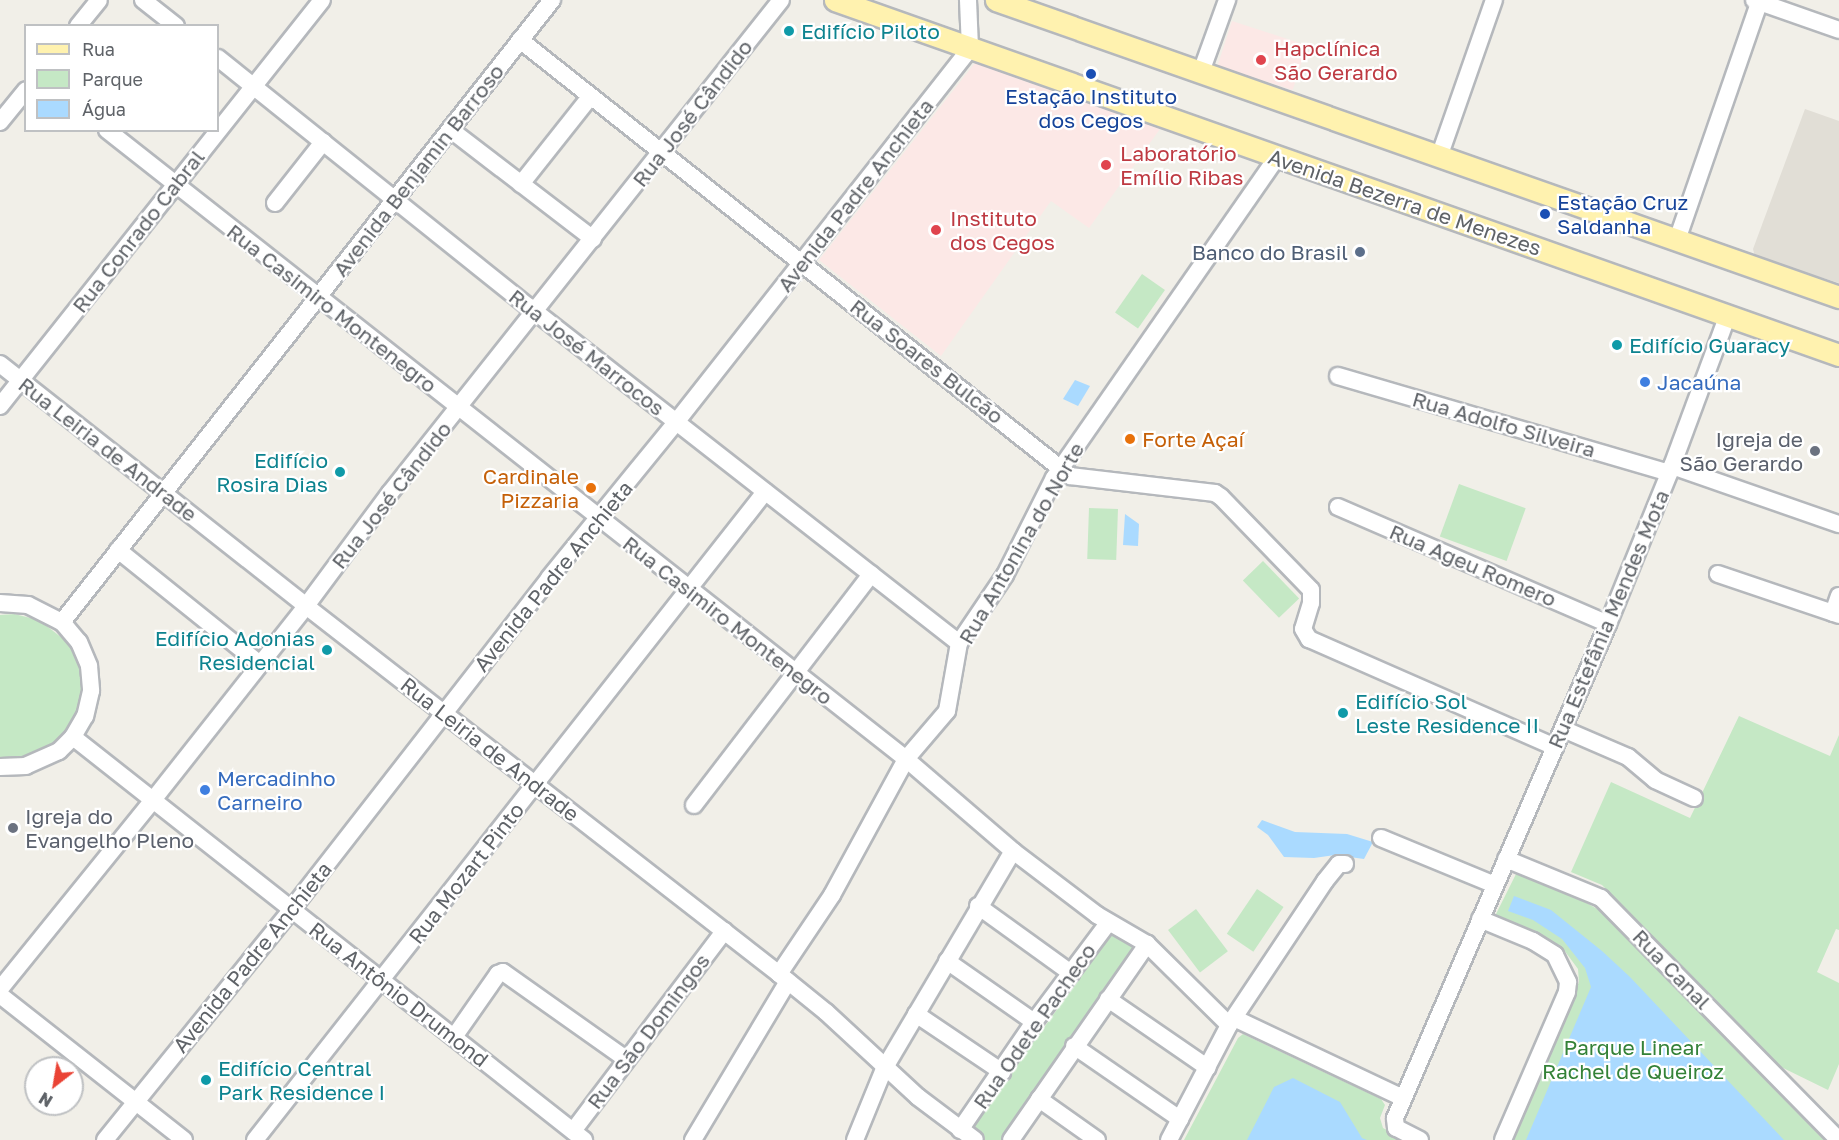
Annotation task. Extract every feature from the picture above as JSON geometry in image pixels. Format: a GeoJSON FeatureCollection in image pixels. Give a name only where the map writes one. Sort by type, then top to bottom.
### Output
{"type":"FeatureCollection","features":[{"type":"Feature","properties":{"kind":"main road","name":"Avenida Bezerra de Menezes"},"geometry":{"type":"LineString","coordinates":[[835,0],[1839,354]]}},
{"type":"Feature","properties":{"kind":"main road"},"geometry":{"type":"LineString","coordinates":[[996,0],[1839,297]]}},
{"type":"Feature","properties":{"kind":"street"},"geometry":{"type":"LineString","coordinates":[[80,24],[99,0]]}},
{"type":"Feature","properties":{"kind":"street"},"geometry":{"type":"LineString","coordinates":[[143,0],[173,24]]}},
{"type":"Feature","properties":{"kind":"street","name":"Rua Conrado Cabral"},"geometry":{"type":"LineString","coordinates":[[219,129],[322,0]]}},
{"type":"Feature","properties":{"kind":"street","name":"Avenida Benjamin Barroso"},"geometry":{"type":"LineString","coordinates":[[62,622],[552,0]]}},
{"type":"Feature","properties":{"kind":"street","name":"Rua José Cândido"},"geometry":{"type":"LineString","coordinates":[[0,989],[153,800],[306,606],[390,493],[781,0]]}},
{"type":"Feature","properties":{"kind":"street"},"geometry":{"type":"LineString","coordinates":[[968,0],[970,48]]}},
{"type":"Feature","properties":{"kind":"street"},"geometry":{"type":"LineString","coordinates":[[1201,72],[1227,0]]}},
{"type":"Feature","properties":{"kind":"street"},"geometry":{"type":"LineString","coordinates":[[1439,157],[1494,0]]}},
{"type":"Feature","properties":{"kind":"street"},"geometry":{"type":"LineString","coordinates":[[1677,240],[1758,1],[1839,30]]}},
{"type":"Feature","properties":{"kind":"street","name":"Rua Soares Bulcão"},"geometry":{"type":"LineString","coordinates":[[520,40],[1070,476],[1215,494],[1221,497],[1311,590],[1311,603],[1303,629],[1309,639],[1555,747]]}},
{"type":"Feature","properties":{"kind":"street","name":"Avenida Padre Anchieta"},"geometry":{"type":"LineString","coordinates":[[105,1140],[291,909],[549,578],[677,421],[970,48]]}},
{"type":"Feature","properties":{"kind":"street","name":"Rua José Marrocos"},"geometry":{"type":"LineString","coordinates":[[219,59],[535,312],[960,643]]}},
{"type":"Feature","properties":{"kind":"street"},"geometry":{"type":"LineString","coordinates":[[0,122],[24,92]]}},
{"type":"Feature","properties":{"kind":"street"},"geometry":{"type":"LineString","coordinates":[[521,184],[590,97]]}},
{"type":"Feature","properties":{"kind":"street"},"geometry":{"type":"LineString","coordinates":[[450,130],[593,239]]}},
{"type":"Feature","properties":{"kind":"street","name":"Rua Casimiro Montenegro"},"geometry":{"type":"LineString","coordinates":[[109,132],[688,590],[906,759],[1013,851],[1108,923],[1147,944],[1232,1022],[1403,1098]]}},
{"type":"Feature","properties":{"kind":"street","name":"Rua Conrado Cabral"},"geometry":{"type":"LineString","coordinates":[[0,406],[217,132]]}},
{"type":"Feature","properties":{"kind":"street"},"geometry":{"type":"LineString","coordinates":[[275,203],[323,142]]}},
{"type":"Feature","properties":{"kind":"street","name":"Rua Antonina do Norte"},"geometry":{"type":"LineString","coordinates":[[693,1140],[906,759],[948,711],[960,643],[1005,575],[1060,468],[1277,157]]}},
{"type":"Feature","properties":{"kind":"street","name":"Rua Estefânia Mendes Mota"},"geometry":{"type":"LineString","coordinates":[[1420,1140],[1395,1126],[1395,1118],[1608,624],[1671,470],[1728,315]]}},
{"type":"Feature","properties":{"kind":"street","name":"Rua Leiria de Andrade"},"geometry":{"type":"LineString","coordinates":[[0,364],[165,492],[306,606],[783,977],[826,1012],[884,1069],[975,1140]]}},
{"type":"Feature","properties":{"kind":"street","name":"Rua Adolfo Silveira"},"geometry":{"type":"LineString","coordinates":[[1338,376],[1671,470],[1839,525]]}},
{"type":"Feature","properties":{"kind":"street","name":"Rua Mozart Pinto"},"geometry":{"type":"LineString","coordinates":[[255,1140],[765,492]]}},
{"type":"Feature","properties":{"kind":"street","name":"Rua Ageu Romero"},"geometry":{"type":"LineString","coordinates":[[1338,507],[1608,624]]}},
{"type":"Feature","properties":{"kind":"street"},"geometry":{"type":"LineString","coordinates":[[118,550],[260,664]]}},
{"type":"Feature","properties":{"kind":"street"},"geometry":{"type":"LineString","coordinates":[[694,805],[871,574]]}},
{"type":"Feature","properties":{"kind":"street"},"geometry":{"type":"LineString","coordinates":[[1719,574],[1836,614],[1839,596]]}},
{"type":"Feature","properties":{"kind":"street"},"geometry":{"type":"LineString","coordinates":[[0,603],[28,605],[62,622],[79,642],[89,666],[91,691],[85,716],[73,737],[59,751],[26,766],[0,767]]}},
{"type":"Feature","properties":{"kind":"street"},"geometry":{"type":"LineString","coordinates":[[1563,729],[1628,757],[1655,780],[1694,798]]}},
{"type":"Feature","properties":{"kind":"street","name":"Rua Antônio Drumond"},"geometry":{"type":"LineString","coordinates":[[73,737],[579,1136]]}},
{"type":"Feature","properties":{"kind":"street"},"geometry":{"type":"LineString","coordinates":[[1381,838],[1496,885]]}},
{"type":"Feature","properties":{"kind":"street"},"geometry":{"type":"LineString","coordinates":[[855,1140],[884,1069],[978,906],[1013,851]]}},
{"type":"Feature","properties":{"kind":"street","name":"Rua Canal"},"geometry":{"type":"LineString","coordinates":[[1506,859],[1601,898],[1839,1140]]}},
{"type":"Feature","properties":{"kind":"street"},"geometry":{"type":"LineString","coordinates":[[1170,1140],[1232,1022],[1325,881],[1339,864],[1345,864]]}},
{"type":"Feature","properties":{"kind":"street"},"geometry":{"type":"LineString","coordinates":[[978,906],[1071,973]]}},
{"type":"Feature","properties":{"kind":"street"},"geometry":{"type":"LineString","coordinates":[[1480,919],[1533,941],[1556,956],[1568,982],[1567,992],[1503,1140]]}},
{"type":"Feature","properties":{"kind":"street","name":"Rua Odete Pacheco"},"geometry":{"type":"LineString","coordinates":[[960,1130],[1002,1072],[1034,1022],[1108,923]]}},
{"type":"Feature","properties":{"kind":"street","name":"Rua São Domingos"},"geometry":{"type":"LineString","coordinates":[[579,1136],[626,1059],[724,931]]}},
{"type":"Feature","properties":{"kind":"street"},"geometry":{"type":"LineString","coordinates":[[1011,1140],[1074,1046],[1147,944]]}},
{"type":"Feature","properties":{"kind":"street"},"geometry":{"type":"LineString","coordinates":[[946,961],[1034,1022]]}},
{"type":"Feature","properties":{"kind":"street"},"geometry":{"type":"LineString","coordinates":[[454,1037],[498,974],[503,972],[626,1059]]}},
{"type":"Feature","properties":{"kind":"street"},"geometry":{"type":"LineString","coordinates":[[0,995],[184,1140]]}},
{"type":"Feature","properties":{"kind":"street"},"geometry":{"type":"LineString","coordinates":[[1108,999],[1208,1068]]}},
{"type":"Feature","properties":{"kind":"street"},"geometry":{"type":"LineString","coordinates":[[916,1014],[1002,1072]]}},
{"type":"Feature","properties":{"kind":"street"},"geometry":{"type":"LineString","coordinates":[[1074,1046],[1180,1119]]}},
{"type":"Feature","properties":{"kind":"street"},"geometry":{"type":"LineString","coordinates":[[1039,1100],[1097,1140]]}},
{"type":"Feature","properties":{"kind":"shaded area","name":"Hapclínica São Gerardo"},"geometry":{"type":"Polygon","coordinates":[[[1232,21],[1307,45],[1293,90],[1217,66],[1232,21]]]}},
{"type":"Feature","properties":{"kind":"shaded area","name":"Instituto dos Cegos"},"geometry":{"type":"Polygon","coordinates":[[[975,63],[1160,129],[1089,228],[1051,201],[941,356],[819,260],[975,63]]]}},
{"type":"Feature","properties":{"kind":"shaded area"},"geometry":{"type":"Polygon","coordinates":[[[1805,109],[1839,121],[1839,283],[1755,257],[1753,249],[1805,109]]]}},
{"type":"Feature","properties":{"kind":"green space"},"geometry":{"type":"Polygon","coordinates":[[[1142,274],[1165,290],[1138,329],[1115,313],[1142,274]]]}},
{"type":"Feature","properties":{"kind":"green space"},"geometry":{"type":"Polygon","coordinates":[[[1459,484],[1526,508],[1507,561],[1440,537],[1459,484]]]}},
{"type":"Feature","properties":{"kind":"green space"},"geometry":{"type":"Polygon","coordinates":[[[1089,508],[1118,509],[1116,560],[1087,559],[1089,508]]]}},
{"type":"Feature","properties":{"kind":"green space"},"geometry":{"type":"Polygon","coordinates":[[[1263,561],[1299,598],[1279,618],[1243,580],[1263,561]]]}},
{"type":"Feature","properties":{"kind":"green space"},"geometry":{"type":"Polygon","coordinates":[[[14,614],[39,620],[66,641],[79,663],[82,693],[80,706],[69,729],[51,747],[33,756],[0,759],[0,615],[14,614]]]}},
{"type":"Feature","properties":{"kind":"green space"},"geometry":{"type":"Polygon","coordinates":[[[1739,716],[1830,756],[1839,735],[1839,930],[1836,929],[1817,972],[1839,983],[1839,1064],[1828,1090],[1777,1065],[1602,885],[1571,872],[1611,782],[1690,818],[1739,716]]]}},
{"type":"Feature","properties":{"kind":"green space","name":"Parque Linear Rachel de Queiroz"},"geometry":{"type":"Polygon","coordinates":[[[1517,872],[1578,898],[1599,910],[1824,1140],[1510,1140],[1579,982],[1578,969],[1564,950],[1546,938],[1495,916],[1517,872]]]}},
{"type":"Feature","properties":{"kind":"green space"},"geometry":{"type":"Polygon","coordinates":[[[1257,889],[1284,907],[1253,952],[1227,934],[1257,889]]]}},
{"type":"Feature","properties":{"kind":"green space"},"geometry":{"type":"Polygon","coordinates":[[[1196,909],[1228,951],[1200,972],[1168,930],[1196,909]]]}},
{"type":"Feature","properties":{"kind":"green space"},"geometry":{"type":"Polygon","coordinates":[[[1113,933],[1135,946],[1134,955],[1001,1140],[985,1140],[973,1131],[974,1123],[1113,933]]]}},
{"type":"Feature","properties":{"kind":"green space"},"geometry":{"type":"Polygon","coordinates":[[[1243,1034],[1381,1099],[1385,1105],[1380,1118],[1383,1128],[1406,1140],[1184,1140],[1238,1038],[1243,1034]]]}},
{"type":"Feature","properties":{"kind":"water"},"geometry":{"type":"Polygon","coordinates":[[[1075,380],[1090,386],[1078,406],[1063,399],[1075,380]]]}},
{"type":"Feature","properties":{"kind":"water"},"geometry":{"type":"Polygon","coordinates":[[[1125,514],[1139,524],[1138,546],[1123,545],[1125,514]]]}},
{"type":"Feature","properties":{"kind":"water"},"geometry":{"type":"Polygon","coordinates":[[[1262,820],[1295,832],[1347,834],[1373,842],[1364,859],[1335,855],[1314,858],[1284,857],[1268,835],[1257,827],[1262,820]]]}},
{"type":"Feature","properties":{"kind":"water","name":"Parque Linear Rachel de Queiroz"},"geometry":{"type":"Polygon","coordinates":[[[1514,896],[1551,910],[1602,951],[1630,977],[1784,1140],[1526,1140],[1591,987],[1585,968],[1562,939],[1533,920],[1508,911],[1514,896]]]}},
{"type":"Feature","properties":{"kind":"water"},"geometry":{"type":"Polygon","coordinates":[[[1293,1078],[1340,1102],[1362,1138],[1367,1140],[1247,1140],[1274,1087],[1293,1078]]]}},
{"type":"Feature","properties":{"kind":"place","name":"Edifício Piloto"},"geometry":{"type":"Point","coordinates":[789,31]}},
{"type":"Feature","properties":{"kind":"place","name":"Hapclínica São Gerardo"},"geometry":{"type":"Point","coordinates":[1261,60]}},
{"type":"Feature","properties":{"kind":"place","name":"Estação Instituto dos Cegos"},"geometry":{"type":"Point","coordinates":[1091,74]}},
{"type":"Feature","properties":{"kind":"place","name":"Laboratório Emílio Ribas"},"geometry":{"type":"Point","coordinates":[1106,165]}},
{"type":"Feature","properties":{"kind":"place","name":"Estação Cruz Saldanha"},"geometry":{"type":"Point","coordinates":[1545,214]}},
{"type":"Feature","properties":{"kind":"place","name":"Instituto dos Cegos"},"geometry":{"type":"Point","coordinates":[936,230]}},
{"type":"Feature","properties":{"kind":"place","name":"Banco do Brasil"},"geometry":{"type":"Point","coordinates":[1360,252]}},
{"type":"Feature","properties":{"kind":"place","name":"Edifício Guaracy"},"geometry":{"type":"Point","coordinates":[1617,345]}},
{"type":"Feature","properties":{"kind":"place","name":"Jacaúna"},"geometry":{"type":"Point","coordinates":[1645,382]}},
{"type":"Feature","properties":{"kind":"place","name":"Forte Açaí"},"geometry":{"type":"Point","coordinates":[1130,439]}},
{"type":"Feature","properties":{"kind":"place","name":"Igreja de São Gerardo"},"geometry":{"type":"Point","coordinates":[1815,451]}},
{"type":"Feature","properties":{"kind":"place","name":"Edifício Rosira Dias"},"geometry":{"type":"Point","coordinates":[340,472]}},
{"type":"Feature","properties":{"kind":"place","name":"Cardinale Pizzaria"},"geometry":{"type":"Point","coordinates":[591,488]}},
{"type":"Feature","properties":{"kind":"place","name":"Edifício Adonias Residencial"},"geometry":{"type":"Point","coordinates":[327,650]}},
{"type":"Feature","properties":{"kind":"place","name":"Edifício Sol Leste Residence II"},"geometry":{"type":"Point","coordinates":[1343,713]}},
{"type":"Feature","properties":{"kind":"place","name":"Mercadinho Carneiro"},"geometry":{"type":"Point","coordinates":[205,790]}},
{"type":"Feature","properties":{"kind":"place","name":"Igreja do Evangelho Pleno"},"geometry":{"type":"Point","coordinates":[13,828]}},
{"type":"Feature","properties":{"kind":"place","name":"Edifício Central Park Residence I"},"geometry":{"type":"Point","coordinates":[206,1080]}}]}
